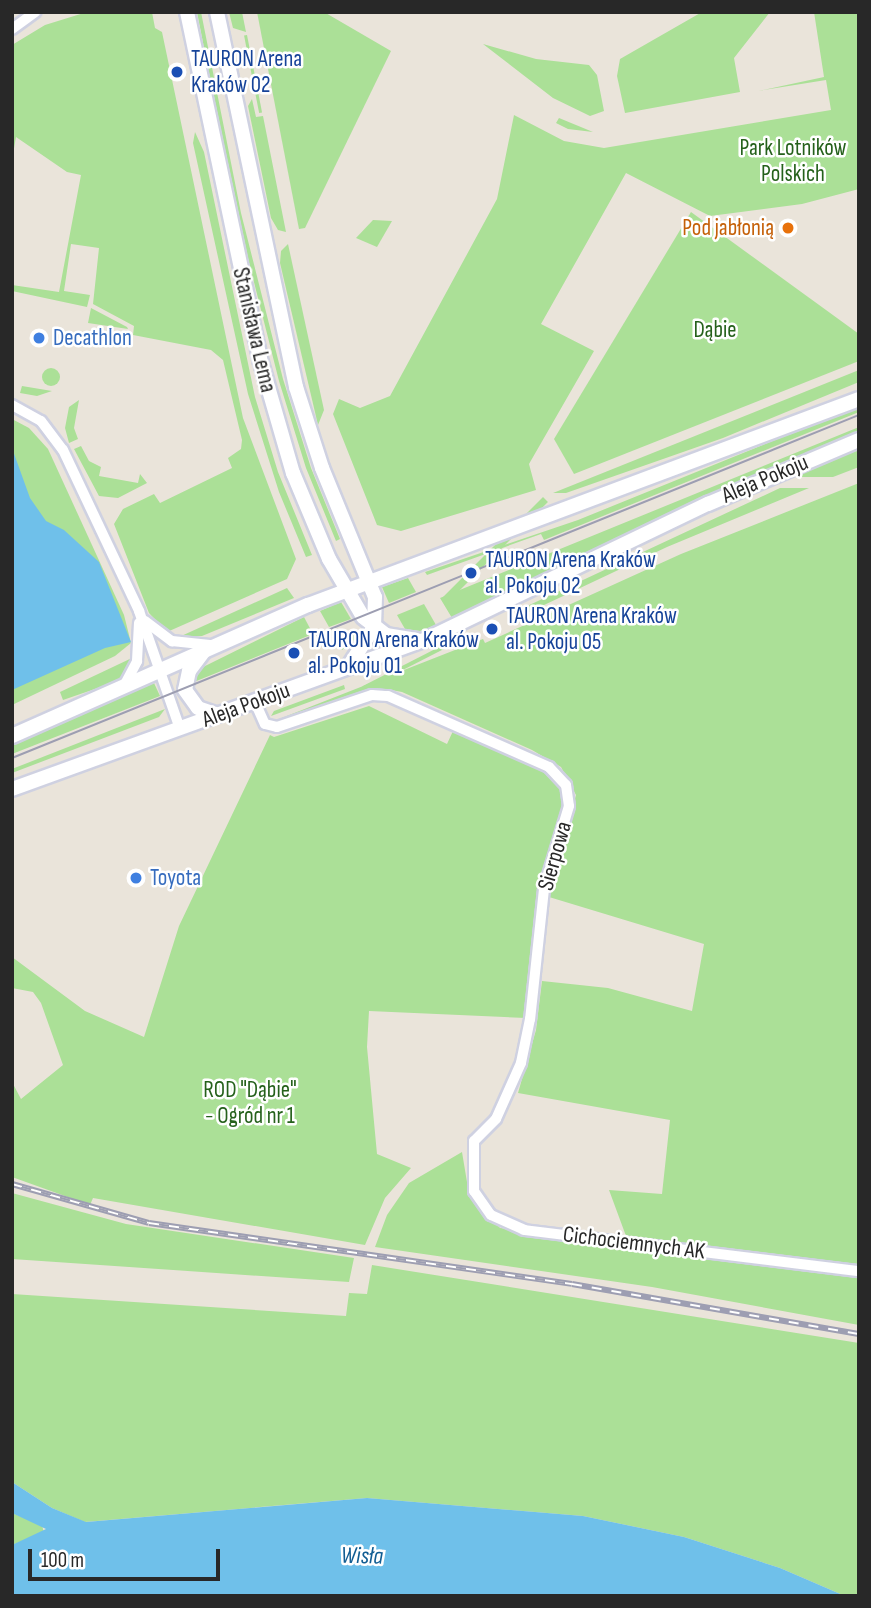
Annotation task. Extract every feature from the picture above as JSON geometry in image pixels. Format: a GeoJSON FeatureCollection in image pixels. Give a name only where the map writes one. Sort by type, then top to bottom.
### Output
{"type":"FeatureCollection","features":[{"type":"Feature","properties":{"kind":"main road","name":"Stanisława Lema"},"geometry":{"type":"LineString","coordinates":[[187,12],[270,399],[302,496],[345,590],[374,627]]}},
{"type":"Feature","properties":{"kind":"main road","name":"Stanisława Lema"},"geometry":{"type":"LineString","coordinates":[[217,12],[296,387],[322,468],[370,580],[376,604],[374,627]]}},
{"type":"Feature","properties":{"kind":"main road","name":"Aleja Pokoju"},"geometry":{"type":"LineString","coordinates":[[12,736],[210,645],[370,580],[859,399]]}},
{"type":"Feature","properties":{"kind":"main road","name":"Aleja Pokoju"},"geometry":{"type":"LineString","coordinates":[[12,789],[429,638],[708,504],[859,440]]}},
{"type":"Feature","properties":{"kind":"main road"},"geometry":{"type":"LineString","coordinates":[[347,668],[374,627],[402,640],[429,638]]}},
{"type":"Feature","properties":{"kind":"main road"},"geometry":{"type":"LineString","coordinates":[[210,645],[192,664],[184,685],[192,704],[218,715]]}},
{"type":"Feature","properties":{"kind":"street"},"geometry":{"type":"LineString","coordinates":[[12,29],[31,15],[43,12]]}},
{"type":"Feature","properties":{"kind":"street"},"geometry":{"type":"LineString","coordinates":[[12,405],[41,421],[58,441],[139,611],[180,729]]}},
{"type":"Feature","properties":{"kind":"street"},"geometry":{"type":"LineString","coordinates":[[139,611],[164,637],[210,645]]}},
{"type":"Feature","properties":{"kind":"street"},"geometry":{"type":"LineString","coordinates":[[122,687],[137,661],[139,611]]}},
{"type":"Feature","properties":{"kind":"street","name":"Sierpowa"},"geometry":{"type":"LineString","coordinates":[[255,702],[265,724],[277,727],[372,695],[388,696],[549,767],[566,785],[569,806],[544,889],[530,1019],[521,1063],[496,1119],[474,1141]]}},
{"type":"Feature","properties":{"kind":"street","name":"Cichociemnych AK"},"geometry":{"type":"LineString","coordinates":[[474,1141],[474,1191],[491,1215],[515,1227],[859,1271]]}},
{"type":"Feature","properties":{"kind":"green space"},"geometry":{"type":"Polygon","coordinates":[[[87,12],[152,12],[155,28],[162,32],[243,418],[296,559],[287,579],[167,632],[149,613],[114,524],[123,509],[154,494],[160,503],[232,468],[228,458],[241,449],[242,440],[223,360],[211,350],[133,335],[134,326],[93,304],[99,248],[71,244],[64,291],[90,295],[87,307],[12,291],[12,285],[59,292],[81,175],[67,172],[16,137],[12,160],[12,45],[45,25],[87,12]]]}},
{"type":"Feature","properties":{"kind":"green space"},"geometry":{"type":"Polygon","coordinates":[[[197,12],[201,12],[241,213],[283,379],[311,468],[340,539],[336,541],[306,468],[279,381],[237,215],[197,12]]]}},
{"type":"Feature","properties":{"kind":"green space"},"geometry":{"type":"Polygon","coordinates":[[[229,12],[242,12],[246,32],[233,28],[229,12]]]}},
{"type":"Feature","properties":{"kind":"green space"},"geometry":{"type":"Polygon","coordinates":[[[257,12],[324,12],[391,51],[305,228],[299,229],[257,12]]]}},
{"type":"Feature","properties":{"kind":"green space"},"geometry":{"type":"Polygon","coordinates":[[[702,12],[770,12],[734,58],[740,92],[625,113],[617,76],[620,59],[702,12]]]}},
{"type":"Feature","properties":{"kind":"green space","name":"Park Lotników Polskich"},"geometry":{"type":"Polygon","coordinates":[[[814,12],[859,12],[859,189],[802,204],[710,216],[626,173],[541,324],[594,351],[529,464],[536,490],[401,531],[377,525],[333,414],[339,399],[360,408],[390,396],[497,199],[514,115],[564,141],[604,148],[831,110],[826,80],[758,91],[824,77],[814,12]]]}},
{"type":"Feature","properties":{"kind":"green space"},"geometry":{"type":"Polygon","coordinates":[[[247,35],[262,113],[259,113],[244,36],[247,35]]]}},
{"type":"Feature","properties":{"kind":"green space"},"geometry":{"type":"Polygon","coordinates":[[[483,44],[536,59],[589,65],[597,75],[604,111],[590,116],[553,98],[483,44]]]}},
{"type":"Feature","properties":{"kind":"green space"},"geometry":{"type":"Polygon","coordinates":[[[252,99],[256,117],[263,116],[286,232],[278,230],[271,218],[248,106],[252,99]]]}},
{"type":"Feature","properties":{"kind":"green space"},"geometry":{"type":"Polygon","coordinates":[[[559,118],[593,132],[568,129],[556,123],[559,118]]]}},
{"type":"Feature","properties":{"kind":"green space"},"geometry":{"type":"Polygon","coordinates":[[[195,132],[204,152],[255,397],[278,472],[312,555],[306,557],[279,492],[248,394],[193,143],[195,132]]]}},
{"type":"Feature","properties":{"kind":"green space","name":"Dąbie"},"geometry":{"type":"Polygon","coordinates":[[[691,212],[859,334],[859,361],[574,474],[554,439],[691,212]]]}},
{"type":"Feature","properties":{"kind":"green space"},"geometry":{"type":"Polygon","coordinates":[[[373,220],[392,221],[377,247],[356,238],[373,220]]]}},
{"type":"Feature","properties":{"kind":"green space"},"geometry":{"type":"Polygon","coordinates":[[[288,244],[324,410],[318,425],[280,263],[281,251],[288,244]]]}},
{"type":"Feature","properties":{"kind":"green space"},"geometry":{"type":"Polygon","coordinates":[[[91,308],[127,327],[128,329],[88,323],[91,308]]]}},
{"type":"Feature","properties":{"kind":"green space"},"geometry":{"type":"Polygon","coordinates":[[[51,368],[57,371],[60,377],[57,383],[51,386],[45,383],[42,377],[45,371],[51,368]]]}},
{"type":"Feature","properties":{"kind":"green space"},"geometry":{"type":"Polygon","coordinates":[[[859,370],[859,382],[723,438],[566,493],[553,493],[859,370]]]}},
{"type":"Feature","properties":{"kind":"green space"},"geometry":{"type":"Polygon","coordinates":[[[22,386],[52,391],[37,396],[20,393],[22,386]]]}},
{"type":"Feature","properties":{"kind":"green space"},"geometry":{"type":"Polygon","coordinates":[[[79,400],[74,428],[78,439],[69,443],[65,428],[69,407],[79,400]]]}},
{"type":"Feature","properties":{"kind":"green space"},"geometry":{"type":"Polygon","coordinates":[[[859,406],[859,412],[544,540],[541,534],[427,575],[425,572],[578,520],[859,406]]]}},
{"type":"Feature","properties":{"kind":"green space"},"geometry":{"type":"Polygon","coordinates":[[[12,419],[29,428],[48,449],[124,615],[131,643],[115,656],[12,705],[12,419]]]}},
{"type":"Feature","properties":{"kind":"green space"},"geometry":{"type":"Polygon","coordinates":[[[859,427],[859,432],[703,498],[452,618],[440,598],[859,427]]]}},
{"type":"Feature","properties":{"kind":"green space"},"geometry":{"type":"Polygon","coordinates":[[[81,446],[89,461],[101,467],[99,476],[138,483],[140,474],[147,483],[118,498],[99,496],[74,449],[81,446]]]}},
{"type":"Feature","properties":{"kind":"green space"},"geometry":{"type":"Polygon","coordinates":[[[859,448],[859,467],[833,477],[793,477],[859,448]]]}},
{"type":"Feature","properties":{"kind":"green space"},"geometry":{"type":"Polygon","coordinates":[[[859,483],[859,1266],[626,1236],[609,1190],[662,1194],[670,1120],[518,1093],[536,1030],[542,981],[608,988],[692,1011],[704,944],[549,897],[576,795],[561,767],[532,750],[402,692],[386,689],[365,691],[274,721],[483,639],[485,643],[681,554],[859,483]]]}},
{"type":"Feature","properties":{"kind":"green space"},"geometry":{"type":"Polygon","coordinates":[[[780,488],[809,488],[667,547],[525,614],[523,608],[780,488]]]}},
{"type":"Feature","properties":{"kind":"green space"},"geometry":{"type":"Polygon","coordinates":[[[543,497],[548,502],[448,602],[443,597],[543,497]]]}},
{"type":"Feature","properties":{"kind":"green space"},"geometry":{"type":"Polygon","coordinates":[[[408,578],[416,592],[389,603],[382,587],[408,578]]]}},
{"type":"Feature","properties":{"kind":"green space"},"geometry":{"type":"Polygon","coordinates":[[[287,588],[294,598],[202,636],[179,637],[287,588]]]}},
{"type":"Feature","properties":{"kind":"green space"},"geometry":{"type":"Polygon","coordinates":[[[341,602],[351,619],[329,627],[320,611],[341,602]]]}},
{"type":"Feature","properties":{"kind":"green space"},"geometry":{"type":"Polygon","coordinates":[[[424,604],[436,625],[420,631],[405,629],[397,615],[424,604]]]}},
{"type":"Feature","properties":{"kind":"green space"},"geometry":{"type":"Polygon","coordinates":[[[304,617],[313,634],[189,684],[197,670],[304,617]]]}},
{"type":"Feature","properties":{"kind":"green space"},"geometry":{"type":"Polygon","coordinates":[[[358,631],[358,637],[342,650],[337,640],[358,631]]]}},
{"type":"Feature","properties":{"kind":"green space"},"geometry":{"type":"Polygon","coordinates":[[[447,643],[449,647],[364,690],[362,686],[447,643]]]}},
{"type":"Feature","properties":{"kind":"green space"},"geometry":{"type":"Polygon","coordinates":[[[134,657],[118,681],[63,700],[60,692],[134,657]]]}},
{"type":"Feature","properties":{"kind":"green space"},"geometry":{"type":"Polygon","coordinates":[[[154,683],[160,696],[12,754],[12,744],[154,683]]]}},
{"type":"Feature","properties":{"kind":"green space"},"geometry":{"type":"Polygon","coordinates":[[[344,685],[345,689],[271,716],[274,711],[344,685]]]}},
{"type":"Feature","properties":{"kind":"green space","name":"ROD \"Dąbie\" - Ogród nr 1"},"geometry":{"type":"Polygon","coordinates":[[[369,706],[447,744],[453,731],[545,772],[561,789],[563,802],[537,893],[526,1018],[369,1011],[367,1047],[377,1154],[411,1168],[385,1198],[365,1245],[93,1198],[90,1205],[12,1177],[12,1082],[21,1099],[63,1065],[41,1003],[33,992],[12,988],[12,957],[85,1011],[144,1037],[179,926],[270,735],[274,737],[369,706]]]}},
{"type":"Feature","properties":{"kind":"green space"},"geometry":{"type":"Polygon","coordinates":[[[165,709],[159,717],[12,773],[12,769],[165,709]]]}},
{"type":"Feature","properties":{"kind":"green space"},"geometry":{"type":"Polygon","coordinates":[[[462,1152],[469,1194],[500,1228],[859,1277],[859,1325],[652,1287],[375,1247],[387,1215],[409,1183],[462,1152]]]}},
{"type":"Feature","properties":{"kind":"green space"},"geometry":{"type":"Polygon","coordinates":[[[12,1193],[126,1224],[354,1258],[349,1282],[12,1259],[12,1193]]]}},
{"type":"Feature","properties":{"kind":"green space"},"geometry":{"type":"Polygon","coordinates":[[[372,1265],[859,1343],[859,1596],[845,1596],[780,1568],[684,1537],[583,1516],[367,1498],[85,1522],[52,1508],[12,1482],[12,1294],[346,1316],[349,1293],[367,1294],[372,1265]]]}},
{"type":"Feature","properties":{"kind":"green space"},"geometry":{"type":"Polygon","coordinates":[[[12,1513],[42,1525],[44,1533],[12,1545],[12,1513]]]}},
{"type":"Feature","properties":{"kind":"water"},"geometry":{"type":"Polygon","coordinates":[[[12,448],[30,498],[46,521],[64,530],[99,562],[131,642],[105,648],[12,690],[12,448]]]}},
{"type":"Feature","properties":{"kind":"water","name":"Wisła"},"geometry":{"type":"Polygon","coordinates":[[[12,1482],[52,1508],[86,1522],[367,1498],[583,1516],[684,1537],[780,1568],[845,1596],[12,1596],[12,1545],[46,1529],[12,1513],[12,1482]]]}},
{"type":"Feature","properties":{"kind":"tram line"},"geometry":{"type":"LineString","coordinates":[[12,758],[859,415]]}},
{"type":"Feature","properties":{"kind":"railway"},"geometry":{"type":"LineString","coordinates":[[12,1184],[149,1223],[572,1284],[859,1334]]}},
{"type":"Feature","properties":{"kind":"place","name":"TAURON Arena Kraków 02"},"geometry":{"type":"Point","coordinates":[177,72]}},
{"type":"Feature","properties":{"kind":"place","name":"Pod jabłonią"},"geometry":{"type":"Point","coordinates":[788,228]}},
{"type":"Feature","properties":{"kind":"place","name":"Decathlon"},"geometry":{"type":"Point","coordinates":[39,338]}},
{"type":"Feature","properties":{"kind":"place","name":"TAURON Arena Kraków al. Pokoju 02"},"geometry":{"type":"Point","coordinates":[471,573]}},
{"type":"Feature","properties":{"kind":"place","name":"TAURON Arena Kraków al. Pokoju 05"},"geometry":{"type":"Point","coordinates":[492,629]}},
{"type":"Feature","properties":{"kind":"place","name":"TAURON Arena Kraków al. Pokoju 01"},"geometry":{"type":"Point","coordinates":[294,653]}},
{"type":"Feature","properties":{"kind":"place","name":"Toyota"},"geometry":{"type":"Point","coordinates":[136,878]}}]}
